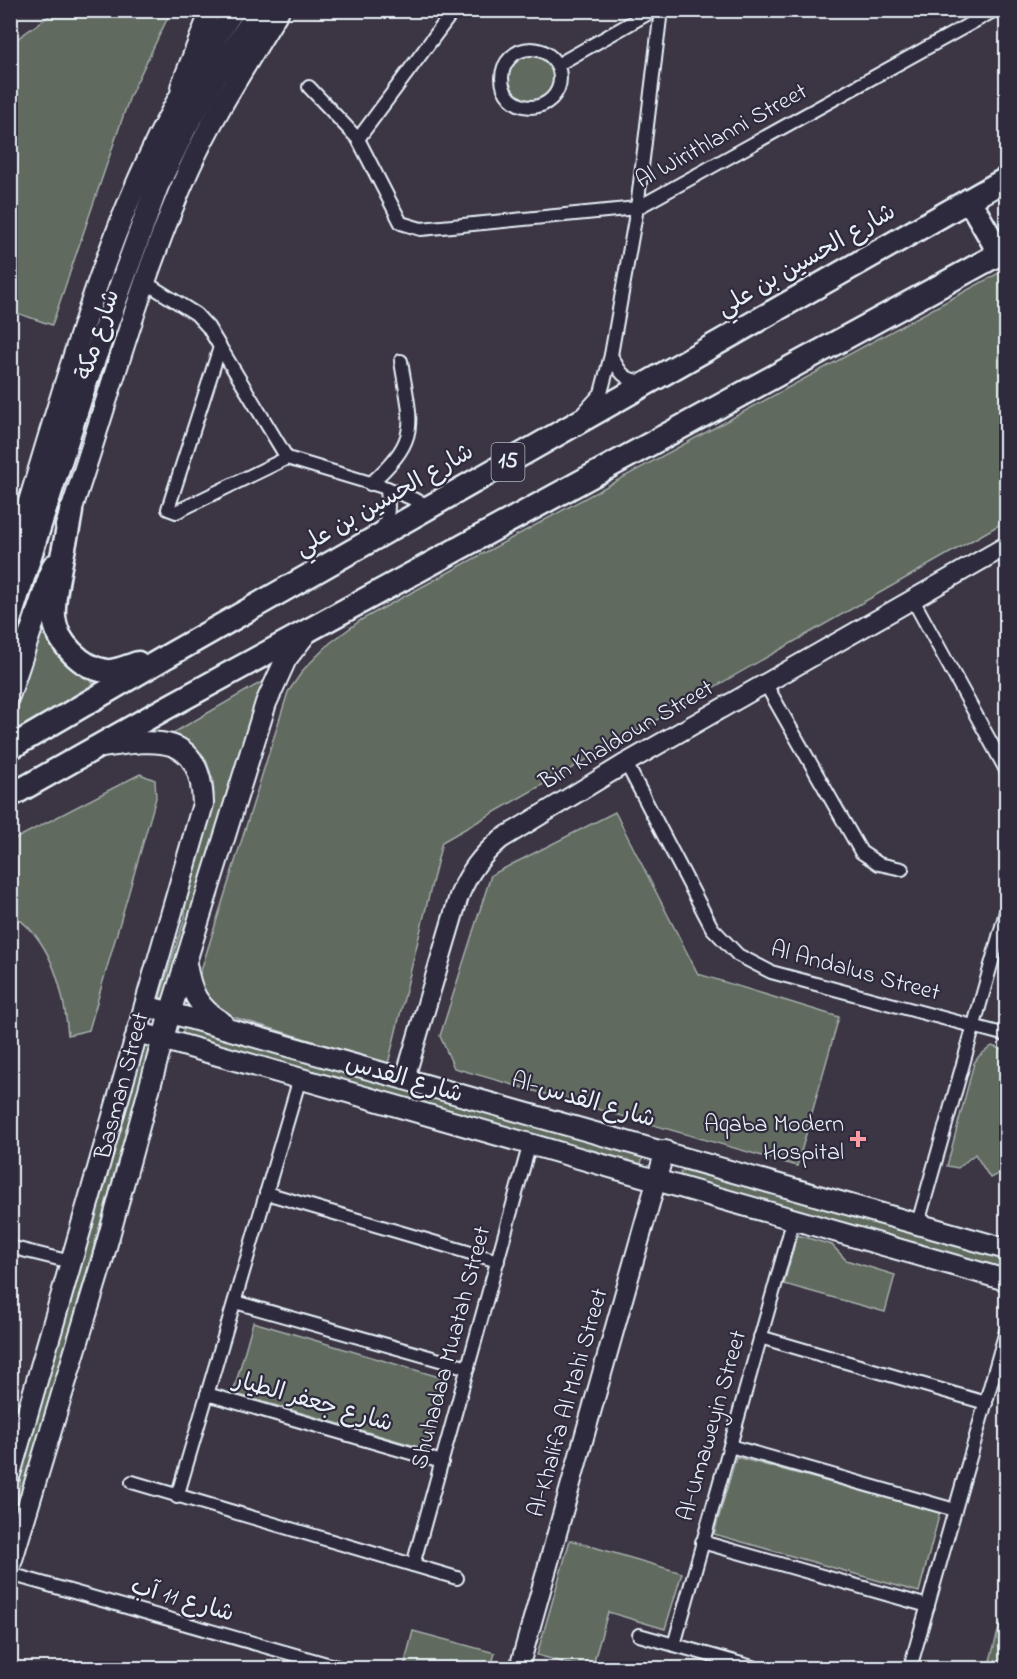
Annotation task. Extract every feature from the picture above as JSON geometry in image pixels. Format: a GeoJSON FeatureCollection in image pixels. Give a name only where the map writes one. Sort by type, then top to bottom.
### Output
{"type":"FeatureCollection","features":[{"type":"Feature","properties":{"kind":"highway"},"geometry":{"type":"LineString","coordinates":[[10,618],[83,392],[153,196],[191,117],[234,45],[260,10]]}},
{"type":"Feature","properties":{"kind":"highway","name":"شارع الحسين بن علي"},"geometry":{"type":"LineString","coordinates":[[10,748],[1006,178]]}},
{"type":"Feature","properties":{"kind":"highway"},"geometry":{"type":"LineString","coordinates":[[969,200],[1003,252]]}},
{"type":"Feature","properties":{"kind":"highway","name":"15"},"geometry":{"type":"LineString","coordinates":[[10,796],[309,630],[1003,252]]}},
{"type":"Feature","properties":{"kind":"highway"},"geometry":{"type":"LineString","coordinates":[[71,511],[54,619],[66,645],[87,665],[108,672],[171,654]]}},
{"type":"Feature","properties":{"kind":"main road","name":"شارع مكة"},"geometry":{"type":"LineString","coordinates":[[10,563],[97,289],[143,173],[175,104],[234,10]]}},
{"type":"Feature","properties":{"kind":"main road","name":"شارع مكة"},"geometry":{"type":"LineString","coordinates":[[10,693],[71,511],[143,281],[189,169],[211,124],[279,10]]}},
{"type":"Feature","properties":{"kind":"main road","name":"Basman Street"},"geometry":{"type":"LineString","coordinates":[[10,1566],[101,1265],[162,1039],[266,703],[286,659],[309,630]]}},
{"type":"Feature","properties":{"kind":"main road","name":"Basman Street"},"geometry":{"type":"LineString","coordinates":[[10,1474],[203,804],[201,780],[188,756],[167,743],[153,740],[96,748]]}},
{"type":"Feature","properties":{"kind":"main road"},"geometry":{"type":"LineString","coordinates":[[186,962],[190,989],[199,1004],[232,1029]]}},
{"type":"Feature","properties":{"kind":"main road","name":"Al-شارع القدس"},"geometry":{"type":"LineString","coordinates":[[146,1006],[665,1150],[1006,1249]]}},
{"type":"Feature","properties":{"kind":"main road","name":"شارع القدس"},"geometry":{"type":"LineString","coordinates":[[137,1032],[657,1179]]}},
{"type":"Feature","properties":{"kind":"main road"},"geometry":{"type":"LineString","coordinates":[[154,1070],[174,1055],[199,1048]]}},
{"type":"Feature","properties":{"kind":"main road"},"geometry":{"type":"LineString","coordinates":[[657,1179],[1006,1280]]}},
{"type":"Feature","properties":{"kind":"street"},"geometry":{"type":"LineString","coordinates":[[175,104],[192,51],[210,10]]}},
{"type":"Feature","properties":{"kind":"street"},"geometry":{"type":"LineString","coordinates":[[309,87],[358,139],[454,10]]}},
{"type":"Feature","properties":{"kind":"street"},"geometry":{"type":"LineString","coordinates":[[557,65],[654,10]]}},
{"type":"Feature","properties":{"kind":"street"},"geometry":{"type":"LineString","coordinates":[[569,428],[601,393],[611,355],[637,208],[661,10]]}},
{"type":"Feature","properties":{"kind":"street","name":"Al Wirithlanni Street"},"geometry":{"type":"LineString","coordinates":[[358,139],[401,223],[410,228],[421,229],[637,208],[995,10]]}},
{"type":"Feature","properties":{"kind":"street"},"geometry":{"type":"LineString","coordinates":[[524,50],[543,52],[557,65],[559,84],[556,93],[542,105],[524,106],[508,97],[503,88],[503,69],[507,60],[524,50]]}},
{"type":"Feature","properties":{"kind":"street"},"geometry":{"type":"LineString","coordinates":[[143,281],[196,314],[208,327],[287,458],[387,488],[430,506]]}},
{"type":"Feature","properties":{"kind":"street"},"geometry":{"type":"LineString","coordinates":[[220,347],[168,509],[176,512],[287,458]]}},
{"type":"Feature","properties":{"kind":"street"},"geometry":{"type":"LineString","coordinates":[[611,355],[623,375],[632,381],[654,380]]}},
{"type":"Feature","properties":{"kind":"street"},"geometry":{"type":"LineString","coordinates":[[370,484],[395,461],[409,437],[409,413],[401,361]]}},
{"type":"Feature","properties":{"kind":"street"},"geometry":{"type":"LineString","coordinates":[[369,541],[385,525],[388,512],[387,488]]}},
{"type":"Feature","properties":{"kind":"street","name":"Bin Khaldoun Street"},"geometry":{"type":"LineString","coordinates":[[405,1078],[459,897],[478,861],[501,839],[626,763],[1006,546]]}},
{"type":"Feature","properties":{"kind":"street"},"geometry":{"type":"LineString","coordinates":[[912,598],[1006,770]]}},
{"type":"Feature","properties":{"kind":"street"},"geometry":{"type":"LineString","coordinates":[[765,683],[861,852],[879,864],[902,869]]}},
{"type":"Feature","properties":{"kind":"street","name":"Al Andalus Street"},"geometry":{"type":"LineString","coordinates":[[626,763],[712,928],[738,955],[771,972],[1006,1035]]}},
{"type":"Feature","properties":{"kind":"street"},"geometry":{"type":"LineString","coordinates":[[918,1223],[972,1025],[1006,912]]}},
{"type":"Feature","properties":{"kind":"street"},"geometry":{"type":"LineString","coordinates":[[177,1497],[300,1078]]}},
{"type":"Feature","properties":{"kind":"street","name":"Shuhadaa Muatah Street"},"geometry":{"type":"LineString","coordinates":[[414,1565],[531,1143]]}},
{"type":"Feature","properties":{"kind":"street","name":"Al-Khalifa Al Mahi Street"},"geometry":{"type":"LineString","coordinates":[[519,1668],[665,1150]]}},
{"type":"Feature","properties":{"kind":"street"},"geometry":{"type":"LineString","coordinates":[[266,1193],[498,1261]]}},
{"type":"Feature","properties":{"kind":"street","name":"Al-Umaweyin Street"},"geometry":{"type":"LineString","coordinates":[[674,1645],[794,1218]]}},
{"type":"Feature","properties":{"kind":"street"},"geometry":{"type":"LineString","coordinates":[[10,1247],[71,1262]]}},
{"type":"Feature","properties":{"kind":"street"},"geometry":{"type":"LineString","coordinates":[[235,1302],[468,1368]]}},
{"type":"Feature","properties":{"kind":"street"},"geometry":{"type":"LineString","coordinates":[[910,1668],[1006,1331]]}},
{"type":"Feature","properties":{"kind":"street"},"geometry":{"type":"LineString","coordinates":[[760,1337],[986,1403]]}},
{"type":"Feature","properties":{"kind":"street","name":"شارع جعفر الطيار"},"geometry":{"type":"LineString","coordinates":[[207,1394],[442,1462]]}},
{"type":"Feature","properties":{"kind":"street"},"geometry":{"type":"LineString","coordinates":[[730,1446],[955,1510]]}},
{"type":"Feature","properties":{"kind":"street"},"geometry":{"type":"LineString","coordinates":[[132,1482],[457,1578]]}},
{"type":"Feature","properties":{"kind":"street"},"geometry":{"type":"LineString","coordinates":[[702,1542],[928,1606]]}},
{"type":"Feature","properties":{"kind":"street","name":"شارع 11 آب"},"geometry":{"type":"LineString","coordinates":[[10,1574],[341,1668]]}},
{"type":"Feature","properties":{"kind":"street"},"geometry":{"type":"LineString","coordinates":[[639,1635],[756,1668]]}},
{"type":"Feature","properties":{"kind":"green space"},"geometry":{"type":"Polygon","coordinates":[[[56,11],[171,11],[130,96],[52,325],[11,311],[10,44],[56,11]]]}},
{"type":"Feature","properties":{"kind":"green space"},"geometry":{"type":"Polygon","coordinates":[[[526,53],[536,53],[549,60],[556,73],[556,83],[549,96],[536,103],[526,103],[517,99],[510,92],[506,83],[506,73],[510,64],[517,57],[526,53]]]}},
{"type":"Feature","properties":{"kind":"green space"},"geometry":{"type":"Polygon","coordinates":[[[1006,269],[1006,521],[442,842],[388,1064],[227,1015],[211,1002],[198,980],[288,692],[304,669],[330,643],[361,620],[1006,269]]]}},
{"type":"Feature","properties":{"kind":"green space"},"geometry":{"type":"Polygon","coordinates":[[[46,635],[62,657],[95,685],[11,733],[37,636],[46,635]]]}},
{"type":"Feature","properties":{"kind":"green space"},"geometry":{"type":"Polygon","coordinates":[[[265,680],[166,999],[160,997],[185,917],[186,888],[214,796],[213,780],[206,760],[192,744],[173,733],[265,680]]]}},
{"type":"Feature","properties":{"kind":"green space"},"geometry":{"type":"Polygon","coordinates":[[[140,774],[155,780],[156,798],[89,1030],[68,1035],[59,984],[46,951],[25,924],[11,914],[11,841],[140,774]]]}},
{"type":"Feature","properties":{"kind":"green space"},"geometry":{"type":"Polygon","coordinates":[[[615,812],[698,974],[839,1017],[797,1166],[454,1068],[440,1036],[491,875],[615,812]]]}},
{"type":"Feature","properties":{"kind":"green space"},"geometry":{"type":"Polygon","coordinates":[[[185,1024],[644,1151],[641,1164],[182,1036],[185,1024]]]}},
{"type":"Feature","properties":{"kind":"green space"},"geometry":{"type":"Polygon","coordinates":[[[153,1037],[11,1539],[11,1516],[20,1485],[21,1469],[140,1053],[153,1037]]]}},
{"type":"Feature","properties":{"kind":"green space"},"geometry":{"type":"Polygon","coordinates":[[[992,1046],[1006,1051],[1006,1170],[990,1178],[975,1154],[958,1168],[947,1166],[974,1063],[992,1046]]]}},
{"type":"Feature","properties":{"kind":"green space"},"geometry":{"type":"Polygon","coordinates":[[[684,1170],[1006,1258],[1006,1269],[682,1177],[680,1172],[684,1170]]]}},
{"type":"Feature","properties":{"kind":"green space"},"geometry":{"type":"Polygon","coordinates":[[[797,1235],[832,1245],[846,1260],[895,1275],[885,1312],[784,1284],[797,1235]]]}},
{"type":"Feature","properties":{"kind":"green space"},"geometry":{"type":"Polygon","coordinates":[[[253,1322],[446,1379],[426,1449],[233,1393],[253,1322]]]}},
{"type":"Feature","properties":{"kind":"green space"},"geometry":{"type":"Polygon","coordinates":[[[736,1457],[940,1512],[919,1592],[714,1534],[736,1457]]]}},
{"type":"Feature","properties":{"kind":"green space"},"geometry":{"type":"Polygon","coordinates":[[[570,1540],[682,1573],[665,1629],[608,1612],[592,1668],[583,1668],[537,1655],[570,1540]]]}},
{"type":"Feature","properties":{"kind":"green space"},"geometry":{"type":"Polygon","coordinates":[[[1000,1624],[1006,1626],[1006,1668],[988,1668],[1000,1624]]]}},
{"type":"Feature","properties":{"kind":"green space"},"geometry":{"type":"Polygon","coordinates":[[[413,1631],[495,1653],[491,1668],[404,1666],[413,1631]]]}},
{"type":"Feature","properties":{"kind":"place","name":"Aqaba Modern Hospital"},"geometry":{"type":"Point","coordinates":[858,1139]}}]}
